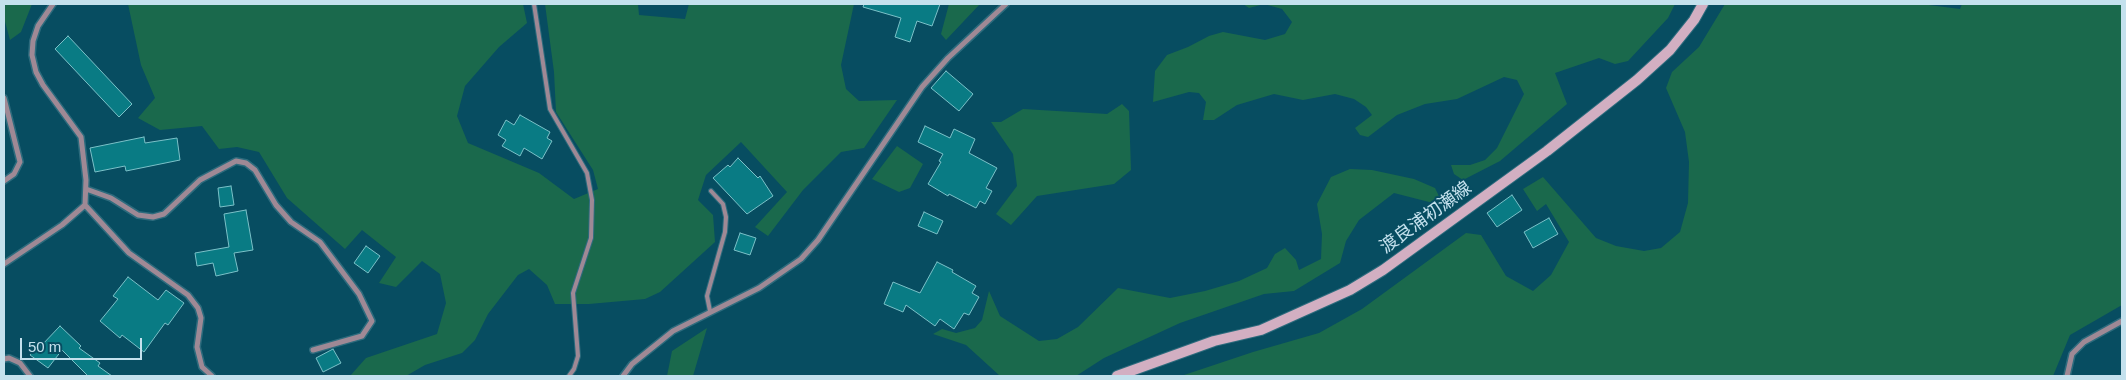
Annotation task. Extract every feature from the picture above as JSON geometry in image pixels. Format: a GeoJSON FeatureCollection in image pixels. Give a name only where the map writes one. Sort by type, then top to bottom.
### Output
{"type":"FeatureCollection","features":[{"type":"Feature","properties":{"kind":"main road","name":"渡良浦初瀬線"},"geometry":{"type":"LineString","coordinates":[[1117,376],[1214,341],[1261,330],[1350,290],[1375,275],[1547,151],[1637,80],[1670,50],[1694,20],[1703,4]]}},
{"type":"Feature","properties":{"kind":"street"},"geometry":{"type":"LineString","coordinates":[[4,264],[62,225],[85,205],[86,189],[81,137],[43,85],[36,72],[32,55],[33,41],[38,26],[54,4]]}},
{"type":"Feature","properties":{"kind":"street"},"geometry":{"type":"LineString","coordinates":[[623,376],[632,364],[673,331],[759,288],[802,259],[818,240],[922,87],[948,58],[1006,4]]}},
{"type":"Feature","properties":{"kind":"street"},"geometry":{"type":"LineString","coordinates":[[4,98],[20,162],[14,174],[4,181]]}},
{"type":"Feature","properties":{"kind":"street"},"geometry":{"type":"LineString","coordinates":[[86,189],[111,198],[138,215],[153,216],[164,214],[200,180],[236,161],[246,163],[255,170],[276,205],[291,222],[320,242],[359,294],[372,321],[362,336],[313,350]]}},
{"type":"Feature","properties":{"kind":"street"},"geometry":{"type":"LineString","coordinates":[[85,205],[129,253],[188,295],[198,308],[201,318],[197,347],[202,367],[212,376]]}},
{"type":"Feature","properties":{"kind":"street"},"geometry":{"type":"LineString","coordinates":[[2067,376],[2072,354],[2084,342],[2122,322]]}},
{"type":"Feature","properties":{"kind":"street"},"geometry":{"type":"LineString","coordinates":[[4,359],[9,358],[20,363],[30,376]]}},
{"type":"Feature","properties":{"kind":"lane"},"geometry":{"type":"LineString","coordinates":[[534,4],[550,109],[587,173],[592,200],[590,238],[573,293],[578,356],[574,369],[569,376]]}},
{"type":"Feature","properties":{"kind":"lane"},"geometry":{"type":"LineString","coordinates":[[710,311],[707,296],[725,232],[726,217],[723,204],[711,191]]}},
{"type":"Feature","properties":{"kind":"green space"},"geometry":{"type":"Polygon","coordinates":[[[4,4],[32,4],[21,32],[10,40],[4,18],[4,4]]]}},
{"type":"Feature","properties":{"kind":"green space"},"geometry":{"type":"Polygon","coordinates":[[[128,4],[523,4],[527,23],[499,47],[465,86],[457,116],[468,143],[539,173],[574,199],[598,189],[593,170],[556,112],[554,72],[545,4],[638,4],[639,15],[685,19],[689,4],[854,4],[841,65],[846,89],[859,101],[897,100],[864,148],[841,152],[803,190],[768,236],[755,227],[787,192],[741,142],[706,175],[698,200],[713,215],[715,242],[660,292],[645,299],[589,304],[555,304],[547,285],[529,269],[518,275],[488,314],[475,340],[462,353],[425,365],[406,376],[350,376],[366,358],[437,334],[446,303],[440,274],[422,261],[396,287],[379,283],[396,257],[362,230],[345,249],[287,198],[259,152],[237,147],[219,149],[202,126],[160,130],[138,118],[155,98],[141,65],[128,4]]]}},
{"type":"Feature","properties":{"kind":"green space"},"geometry":{"type":"Polygon","coordinates":[[[949,4],[980,4],[946,40],[941,34],[949,4]]]}},
{"type":"Feature","properties":{"kind":"green space"},"geometry":{"type":"Polygon","coordinates":[[[1243,4],[1264,4],[1249,8],[1243,4]]]}},
{"type":"Feature","properties":{"kind":"green space"},"geometry":{"type":"Polygon","coordinates":[[[1264,4],[1675,4],[1668,18],[1628,61],[1615,64],[1599,58],[1555,73],[1567,104],[1500,161],[1463,180],[1454,174],[1451,165],[1470,165],[1485,160],[1497,148],[1524,94],[1517,80],[1504,77],[1457,99],[1425,104],[1397,115],[1368,137],[1360,135],[1355,128],[1372,115],[1366,107],[1354,99],[1335,94],[1303,100],[1274,94],[1237,105],[1214,120],[1203,120],[1206,102],[1199,93],[1189,92],[1153,102],[1155,71],[1167,55],[1209,36],[1223,32],[1265,40],[1285,34],[1292,22],[1282,9],[1264,4]]]}},
{"type":"Feature","properties":{"kind":"green space"},"geometry":{"type":"Polygon","coordinates":[[[1725,4],[1921,4],[1960,9],[1962,4],[2122,4],[2122,305],[2070,335],[2053,376],[1181,376],[1319,333],[1362,309],[1466,233],[1481,235],[1506,276],[1533,291],[1551,275],[1569,242],[1546,204],[1537,211],[1523,189],[1543,177],[1596,238],[1616,246],[1644,251],[1661,248],[1680,232],[1688,203],[1689,162],[1685,132],[1666,88],[1672,72],[1699,47],[1725,4]]]}},
{"type":"Feature","properties":{"kind":"green space"},"geometry":{"type":"Polygon","coordinates":[[[1122,104],[1129,111],[1131,170],[1114,184],[1037,196],[1011,225],[996,214],[1017,186],[1013,154],[991,122],[1001,122],[1023,109],[1107,114],[1122,104]]]}},
{"type":"Feature","properties":{"kind":"green space"},"geometry":{"type":"Polygon","coordinates":[[[897,146],[923,164],[910,188],[899,192],[872,179],[897,146]]]}},
{"type":"Feature","properties":{"kind":"green space"},"geometry":{"type":"Polygon","coordinates":[[[1350,169],[1372,170],[1414,179],[1435,188],[1440,198],[1433,203],[1394,193],[1359,220],[1346,241],[1340,263],[1294,291],[1264,294],[1180,323],[1104,358],[1076,376],[1000,376],[966,345],[933,334],[942,329],[956,333],[975,328],[982,320],[989,291],[1000,316],[1039,341],[1057,339],[1078,327],[1118,288],[1170,298],[1205,291],[1239,281],[1267,268],[1275,254],[1285,248],[1296,260],[1299,270],[1321,259],[1322,234],[1317,204],[1331,177],[1350,169]]]}},
{"type":"Feature","properties":{"kind":"green space"},"geometry":{"type":"Polygon","coordinates":[[[707,328],[693,376],[667,376],[672,351],[707,328]]]}},
{"type":"Feature","properties":{"kind":"building"},"geometry":{"type":"Polygon","coordinates":[[[864,4],[940,4],[932,26],[917,21],[910,42],[895,37],[901,18],[863,7],[864,4]]]}},
{"type":"Feature","properties":{"kind":"building"},"geometry":{"type":"Polygon","coordinates":[[[68,36],[132,104],[119,117],[55,49],[68,36]]]}},
{"type":"Feature","properties":{"kind":"building"},"geometry":{"type":"Polygon","coordinates":[[[946,71],[973,94],[959,111],[931,88],[946,71]]]}},
{"type":"Feature","properties":{"kind":"building"},"geometry":{"type":"Polygon","coordinates":[[[520,115],[550,132],[547,138],[552,141],[542,159],[524,148],[520,156],[502,146],[506,140],[498,135],[506,120],[514,125],[520,115]]]}},
{"type":"Feature","properties":{"kind":"building"},"geometry":{"type":"Polygon","coordinates":[[[925,126],[950,138],[954,129],[975,139],[969,153],[997,168],[986,188],[992,191],[985,204],[980,201],[976,208],[949,194],[948,196],[928,184],[941,162],[939,161],[943,154],[918,142],[925,126]]]}},
{"type":"Feature","properties":{"kind":"building"},"geometry":{"type":"Polygon","coordinates":[[[144,137],[145,143],[177,138],[180,160],[126,171],[125,166],[95,172],[90,148],[144,137]]]}},
{"type":"Feature","properties":{"kind":"building"},"geometry":{"type":"Polygon","coordinates":[[[738,158],[758,178],[760,176],[773,196],[747,214],[713,178],[728,165],[730,167],[738,158]]]}},
{"type":"Feature","properties":{"kind":"building"},"geometry":{"type":"Polygon","coordinates":[[[231,186],[234,205],[220,207],[218,188],[231,186]]]}},
{"type":"Feature","properties":{"kind":"building"},"geometry":{"type":"Polygon","coordinates":[[[1512,195],[1522,210],[1497,227],[1487,213],[1512,195]]]}},
{"type":"Feature","properties":{"kind":"building"},"geometry":{"type":"Polygon","coordinates":[[[246,210],[253,250],[234,253],[238,271],[216,276],[213,263],[197,266],[195,253],[229,247],[224,214],[246,210]]]}},
{"type":"Feature","properties":{"kind":"building"},"geometry":{"type":"Polygon","coordinates":[[[924,212],[943,221],[937,234],[918,226],[924,212]]]}},
{"type":"Feature","properties":{"kind":"building"},"geometry":{"type":"Polygon","coordinates":[[[1549,218],[1558,234],[1533,248],[1524,232],[1549,218]]]}},
{"type":"Feature","properties":{"kind":"building"},"geometry":{"type":"Polygon","coordinates":[[[740,233],[756,238],[750,255],[734,250],[740,233]]]}},
{"type":"Feature","properties":{"kind":"building"},"geometry":{"type":"Polygon","coordinates":[[[366,246],[380,256],[368,273],[354,263],[366,246]]]}},
{"type":"Feature","properties":{"kind":"building"},"geometry":{"type":"Polygon","coordinates":[[[937,262],[953,270],[952,272],[976,286],[972,293],[979,297],[969,315],[964,313],[954,329],[940,319],[935,326],[906,305],[903,312],[884,304],[893,282],[920,293],[937,262]]]}},
{"type":"Feature","properties":{"kind":"building"},"geometry":{"type":"Polygon","coordinates":[[[128,277],[158,300],[166,290],[184,303],[168,325],[165,323],[144,352],[122,335],[120,338],[100,321],[118,299],[113,296],[128,277]]]}},
{"type":"Feature","properties":{"kind":"building"},"geometry":{"type":"Polygon","coordinates":[[[60,326],[81,346],[79,348],[100,363],[98,366],[112,376],[88,376],[62,350],[48,368],[30,355],[39,344],[41,346],[60,326]]]}},
{"type":"Feature","properties":{"kind":"building"},"geometry":{"type":"Polygon","coordinates":[[[333,349],[341,363],[323,372],[316,358],[333,349]]]}}]}
